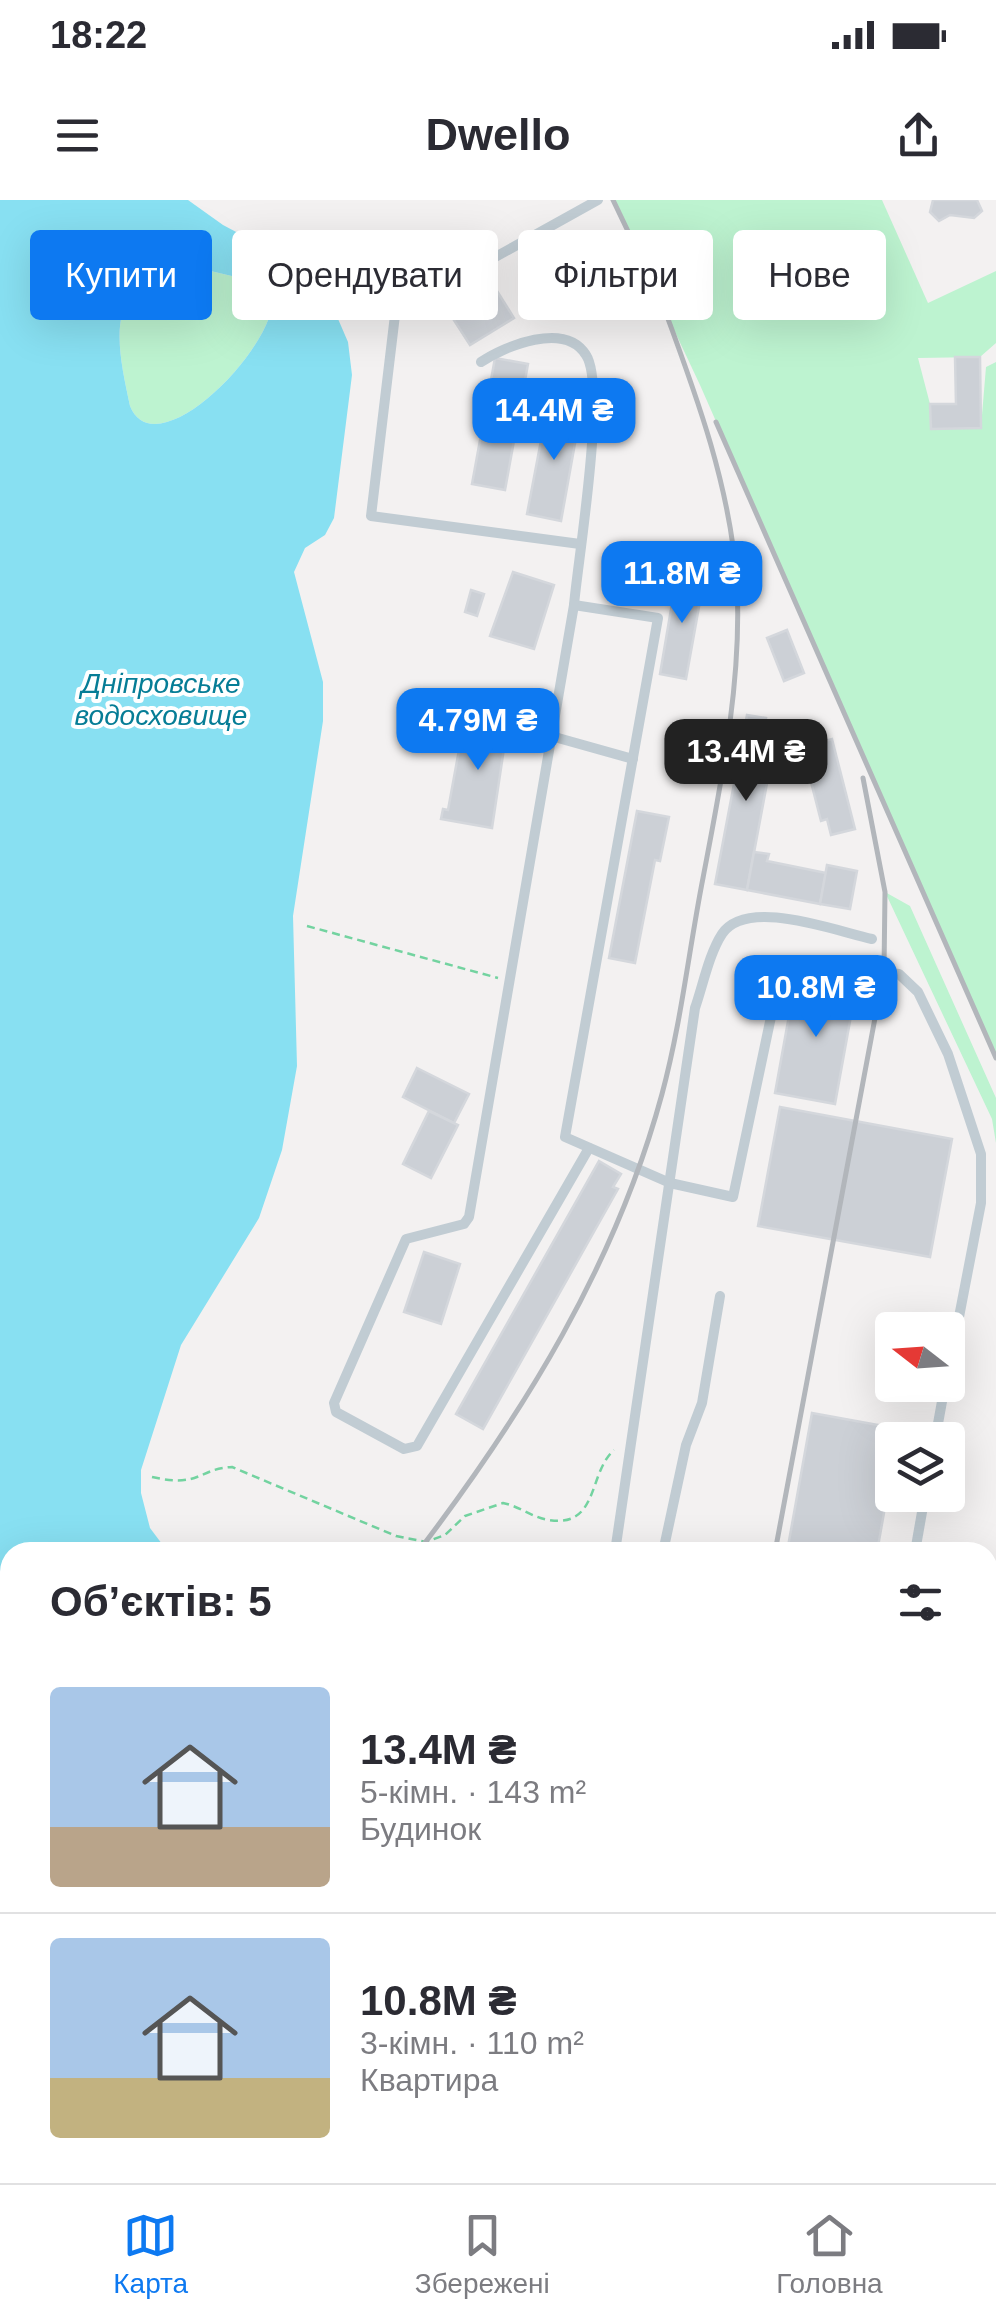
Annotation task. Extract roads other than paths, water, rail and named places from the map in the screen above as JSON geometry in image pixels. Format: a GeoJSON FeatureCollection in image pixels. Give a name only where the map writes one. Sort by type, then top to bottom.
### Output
{"type":"FeatureCollection","features":[{"type":"Feature","properties":{"kind":"lane"},"geometry":{"type":"LineString","coordinates":[[498,256],[598,200]]}},
{"type":"Feature","properties":{"kind":"lane"},"geometry":{"type":"LineString","coordinates":[[394,320],[371,516],[580,544]]}},
{"type":"Feature","properties":{"kind":"lane"},"geometry":{"type":"LineString","coordinates":[[481,362],[499,350],[535,340],[572,343],[585,353],[592,372],[593,415],[574,605],[470,1217],[464,1224],[406,1238],[334,1403],[336,1412],[404,1449],[417,1446],[589,1148]]}},
{"type":"Feature","properties":{"kind":"lane"},"geometry":{"type":"LineString","coordinates":[[574,605],[658,618],[565,1137],[670,1184],[733,1197],[783,960],[898,974],[918,992],[948,1054],[981,1154],[981,1203],[960,1312]]}},
{"type":"Feature","properties":{"kind":"lane"},"geometry":{"type":"LineString","coordinates":[[551,736],[633,760]]}},
{"type":"Feature","properties":{"kind":"lane"},"geometry":{"type":"LineString","coordinates":[[616,1542],[695,1008],[723,933],[739,918],[764,915],[872,939]]}},
{"type":"Feature","properties":{"kind":"lane"},"geometry":{"type":"LineString","coordinates":[[665,1542],[686,1445],[702,1402],[720,1296]]}},
{"type":"Feature","properties":{"kind":"lane"},"geometry":{"type":"LineString","coordinates":[[917,1542],[922,1512]]}},
{"type":"Feature","properties":{"kind":"water","name":"Дніпровське водосховище"},"geometry":{"type":"Polygon","coordinates":[[[0,200],[188,200],[232,230],[232,276],[212,271],[212,230],[30,230],[30,320],[121,320],[121,361],[130,406],[144,422],[164,423],[188,413],[213,394],[257,342],[268,320],[338,320],[348,342],[352,375],[334,518],[325,535],[305,548],[294,572],[323,682],[323,721],[293,916],[297,1066],[282,1150],[259,1218],[181,1345],[141,1470],[141,1493],[150,1528],[160,1542],[0,1542],[0,200]]]}},
{"type":"Feature","properties":{"kind":"railway"},"geometry":{"type":"LineString","coordinates":[[613,200],[627,230]]}},
{"type":"Feature","properties":{"kind":"railway"},"geometry":{"type":"LineString","coordinates":[[425,1542],[530,1391],[593,1277],[643,1157],[674,1041],[729,732],[738,622],[733,549],[720,479],[668,320]]}},
{"type":"Feature","properties":{"kind":"railway"},"geometry":{"type":"LineString","coordinates":[[716,422],[996,1058]]}},
{"type":"Feature","properties":{"kind":"railway"},"geometry":{"type":"LineString","coordinates":[[777,1542],[884,970],[885,892],[863,778]]}}]}
